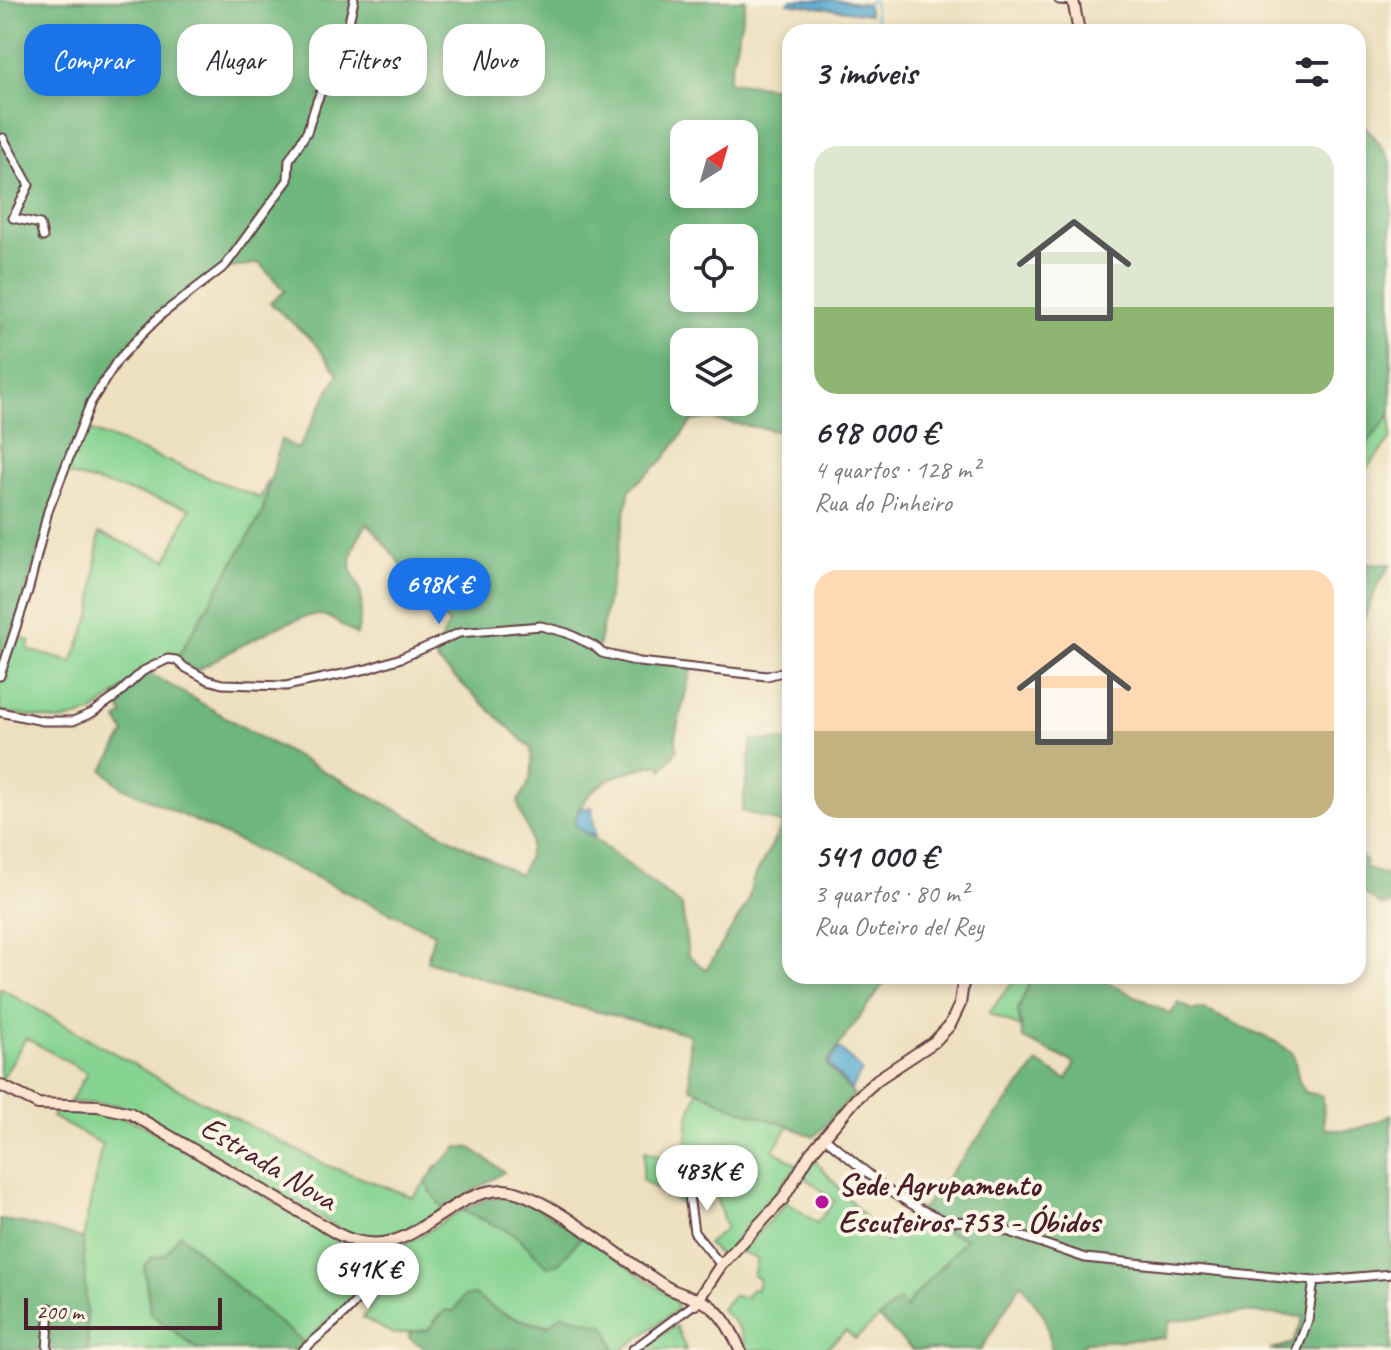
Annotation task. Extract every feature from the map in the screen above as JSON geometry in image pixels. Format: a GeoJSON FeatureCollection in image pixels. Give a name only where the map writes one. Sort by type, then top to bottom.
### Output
{"type":"FeatureCollection","features":[{"type":"Feature","properties":{"kind":"street"},"geometry":{"type":"LineString","coordinates":[[0,676],[28,593],[48,511],[91,402],[117,361],[141,335],[162,314],[225,266],[288,180],[289,160],[307,132],[347,31],[354,0]]}},
{"type":"Feature","properties":{"kind":"street"},"geometry":{"type":"LineString","coordinates":[[1059,0],[1073,0],[1078,24]]}},
{"type":"Feature","properties":{"kind":"street"},"geometry":{"type":"LineString","coordinates":[[3,138],[29,185],[13,218],[40,224],[43,237]]}},
{"type":"Feature","properties":{"kind":"street"},"geometry":{"type":"LineString","coordinates":[[0,712],[43,721],[73,721],[92,713],[143,671],[168,659],[176,660],[208,680],[222,684],[286,686],[367,669],[459,633],[541,626],[567,633],[602,653],[639,662],[767,676],[782,672]]}},
{"type":"Feature","properties":{"kind":"street"},"geometry":{"type":"LineString","coordinates":[[632,1350],[696,1303],[721,1265],[783,1199],[810,1154],[869,1086],[934,1042],[946,1030],[960,1004],[963,984]]}},
{"type":"Feature","properties":{"kind":"street","name":"Estrada Nova"},"geometry":{"type":"LineString","coordinates":[[0,1085],[38,1104],[98,1106],[130,1113],[336,1233],[358,1243],[375,1244]]}},
{"type":"Feature","properties":{"kind":"street"},"geometry":{"type":"LineString","coordinates":[[824,1137],[889,1191],[914,1207],[946,1221],[980,1222],[1085,1258],[1314,1281],[1391,1274]]}},
{"type":"Feature","properties":{"kind":"street"},"geometry":{"type":"LineString","coordinates":[[685,1166],[694,1232],[721,1265]]}},
{"type":"Feature","properties":{"kind":"street"},"geometry":{"type":"LineString","coordinates":[[303,1350],[361,1295],[376,1263],[375,1244],[413,1234],[477,1196],[492,1191],[514,1191],[545,1205],[671,1289],[696,1303],[709,1305],[740,1350]]}},
{"type":"Feature","properties":{"kind":"street"},"geometry":{"type":"LineString","coordinates":[[1297,1350],[1308,1320],[1314,1281]]}},
{"type":"Feature","properties":{"kind":"street"},"geometry":{"type":"LineString","coordinates":[[47,1350],[50,1308]]}},
{"type":"Feature","properties":{"kind":"green space"},"geometry":{"type":"Polygon","coordinates":[[[0,0],[746,0],[728,82],[782,88],[782,432],[707,419],[692,421],[663,460],[630,489],[597,653],[692,667],[675,736],[677,750],[662,770],[660,764],[633,770],[595,789],[579,810],[575,824],[682,906],[688,955],[706,970],[747,904],[753,880],[782,826],[782,984],[883,984],[826,1064],[854,1095],[814,1137],[739,1110],[690,1087],[689,1034],[554,1001],[427,961],[434,933],[120,786],[103,770],[125,733],[117,720],[123,715],[115,697],[142,669],[267,741],[519,875],[530,847],[518,801],[531,776],[531,748],[436,660],[439,643],[449,624],[368,523],[357,539],[351,559],[361,601],[357,635],[329,617],[312,616],[278,627],[194,672],[176,660],[262,514],[281,439],[298,449],[338,374],[314,342],[270,303],[285,291],[259,263],[226,269],[141,335],[104,380],[51,510],[0,676],[0,0]]]}},
{"type":"Feature","properties":{"kind":"green space"},"geometry":{"type":"Polygon","coordinates":[[[1366,127],[1391,162],[1391,414],[1366,445],[1366,127]]]}},
{"type":"Feature","properties":{"kind":"green space"},"geometry":{"type":"Polygon","coordinates":[[[1391,414],[1391,439],[1366,469],[1366,445],[1391,414]]]}},
{"type":"Feature","properties":{"kind":"green space"},"geometry":{"type":"Polygon","coordinates":[[[82,427],[260,498],[269,479],[262,514],[176,660],[155,664],[92,713],[60,721],[0,711],[0,676],[14,634],[30,641],[28,650],[72,662],[92,612],[99,533],[167,560],[190,508],[63,473],[82,427]]]}},
{"type":"Feature","properties":{"kind":"green space"},"geometry":{"type":"Polygon","coordinates":[[[1366,564],[1391,564],[1366,613],[1366,564]]]}},
{"type":"Feature","properties":{"kind":"green space"},"geometry":{"type":"Polygon","coordinates":[[[752,740],[782,741],[782,824],[742,811],[752,740]]]}},
{"type":"Feature","properties":{"kind":"green space"},"geometry":{"type":"Polygon","coordinates":[[[1366,869],[1391,877],[1391,904],[1382,906],[1366,895],[1366,869]]]}},
{"type":"Feature","properties":{"kind":"green space"},"geometry":{"type":"Polygon","coordinates":[[[1011,984],[1030,984],[1018,1009],[1020,1027],[989,1013],[1011,984]]]}},
{"type":"Feature","properties":{"kind":"green space"},"geometry":{"type":"Polygon","coordinates":[[[1029,984],[1111,984],[1171,1014],[1178,1003],[1193,1010],[1203,1009],[1276,1042],[1293,1053],[1299,1081],[1305,1092],[1323,1096],[1324,1128],[1359,1128],[1391,1115],[1391,1350],[1270,1350],[1293,1343],[1304,1317],[1244,1312],[1170,1321],[1165,1338],[1086,1342],[1076,1350],[1052,1350],[1045,1317],[1021,1283],[981,1350],[912,1350],[879,1318],[899,1300],[906,1309],[966,1239],[939,1229],[918,1214],[1038,1063],[1067,1080],[1075,1063],[1023,1039],[1018,1009],[1029,984]]]}},
{"type":"Feature","properties":{"kind":"green space"},"geometry":{"type":"Polygon","coordinates":[[[0,988],[163,1081],[326,1165],[413,1197],[425,1183],[443,1209],[411,1228],[389,1236],[352,1236],[142,1113],[113,1104],[70,1102],[87,1073],[26,1038],[2,1079],[0,988]]]}},
{"type":"Feature","properties":{"kind":"green space"},"geometry":{"type":"Polygon","coordinates":[[[698,1091],[789,1126],[773,1150],[798,1165],[722,1257],[707,1244],[726,1228],[715,1194],[689,1200],[690,1209],[642,1180],[645,1151],[685,1163],[689,1116],[698,1091]]]}},
{"type":"Feature","properties":{"kind":"green space"},"geometry":{"type":"Polygon","coordinates":[[[56,1112],[107,1112],[141,1124],[362,1254],[368,1259],[363,1281],[345,1304],[304,1343],[241,1291],[180,1234],[165,1255],[144,1267],[150,1313],[199,1350],[88,1350],[83,1238],[102,1144],[52,1117],[56,1112]]]}},
{"type":"Feature","properties":{"kind":"green space"},"geometry":{"type":"Polygon","coordinates":[[[458,1147],[471,1148],[504,1172],[443,1209],[425,1183],[458,1147]]]}},
{"type":"Feature","properties":{"kind":"green space"},"geometry":{"type":"Polygon","coordinates":[[[815,1160],[887,1243],[918,1208],[921,1210],[919,1214],[939,1229],[966,1239],[910,1301],[906,1310],[899,1301],[855,1339],[846,1331],[824,1350],[746,1350],[738,1327],[721,1309],[733,1296],[747,1297],[751,1289],[757,1290],[759,1278],[753,1276],[757,1259],[740,1252],[787,1202],[817,1223],[835,1201],[803,1176],[815,1160]]]}},
{"type":"Feature","properties":{"kind":"green space"},"geometry":{"type":"Polygon","coordinates":[[[498,1196],[532,1205],[582,1236],[560,1262],[548,1267],[515,1234],[462,1210],[498,1196]]]}},
{"type":"Feature","properties":{"kind":"green space"},"geometry":{"type":"Polygon","coordinates":[[[462,1210],[490,1221],[560,1262],[582,1236],[676,1300],[677,1310],[622,1350],[615,1350],[606,1326],[537,1324],[506,1315],[475,1295],[454,1311],[439,1315],[428,1330],[393,1334],[363,1318],[382,1286],[375,1278],[387,1250],[413,1240],[462,1210]]]}},
{"type":"Feature","properties":{"kind":"green space"},"geometry":{"type":"Polygon","coordinates":[[[0,1220],[83,1238],[88,1350],[0,1350],[0,1220]]]}},
{"type":"Feature","properties":{"kind":"green space"},"geometry":{"type":"Polygon","coordinates":[[[180,1234],[241,1291],[304,1343],[296,1350],[199,1350],[151,1314],[144,1267],[151,1258],[165,1255],[180,1234]]]}},
{"type":"Feature","properties":{"kind":"green space"},"geometry":{"type":"Polygon","coordinates":[[[475,1295],[509,1316],[547,1326],[563,1314],[606,1326],[615,1350],[428,1350],[409,1338],[410,1332],[428,1330],[445,1310],[454,1311],[464,1296],[475,1295]]]}},
{"type":"Feature","properties":{"kind":"green space"},"geometry":{"type":"Polygon","coordinates":[[[676,1326],[686,1350],[640,1349],[676,1326]]]}},
{"type":"Feature","properties":{"kind":"water"},"geometry":{"type":"Polygon","coordinates":[[[790,0],[867,4],[869,14],[788,3],[790,0]]]}},
{"type":"Feature","properties":{"kind":"water"},"geometry":{"type":"Polygon","coordinates":[[[592,807],[595,836],[574,824],[579,809],[592,807]]]}},
{"type":"Feature","properties":{"kind":"water"},"geometry":{"type":"Polygon","coordinates":[[[839,1048],[862,1071],[851,1090],[828,1064],[839,1048]]]}},
{"type":"Feature","properties":{"kind":"waterway"},"geometry":{"type":"LineString","coordinates":[[867,4],[871,0]]}},
{"type":"Feature","properties":{"kind":"waterway"},"geometry":{"type":"LineString","coordinates":[[874,0],[876,24]]}},
{"type":"Feature","properties":{"kind":"place","name":"Sede Agrupamento Escuteiros 753 - Óbidos"},"geometry":{"type":"Point","coordinates":[822,1202]}}]}
